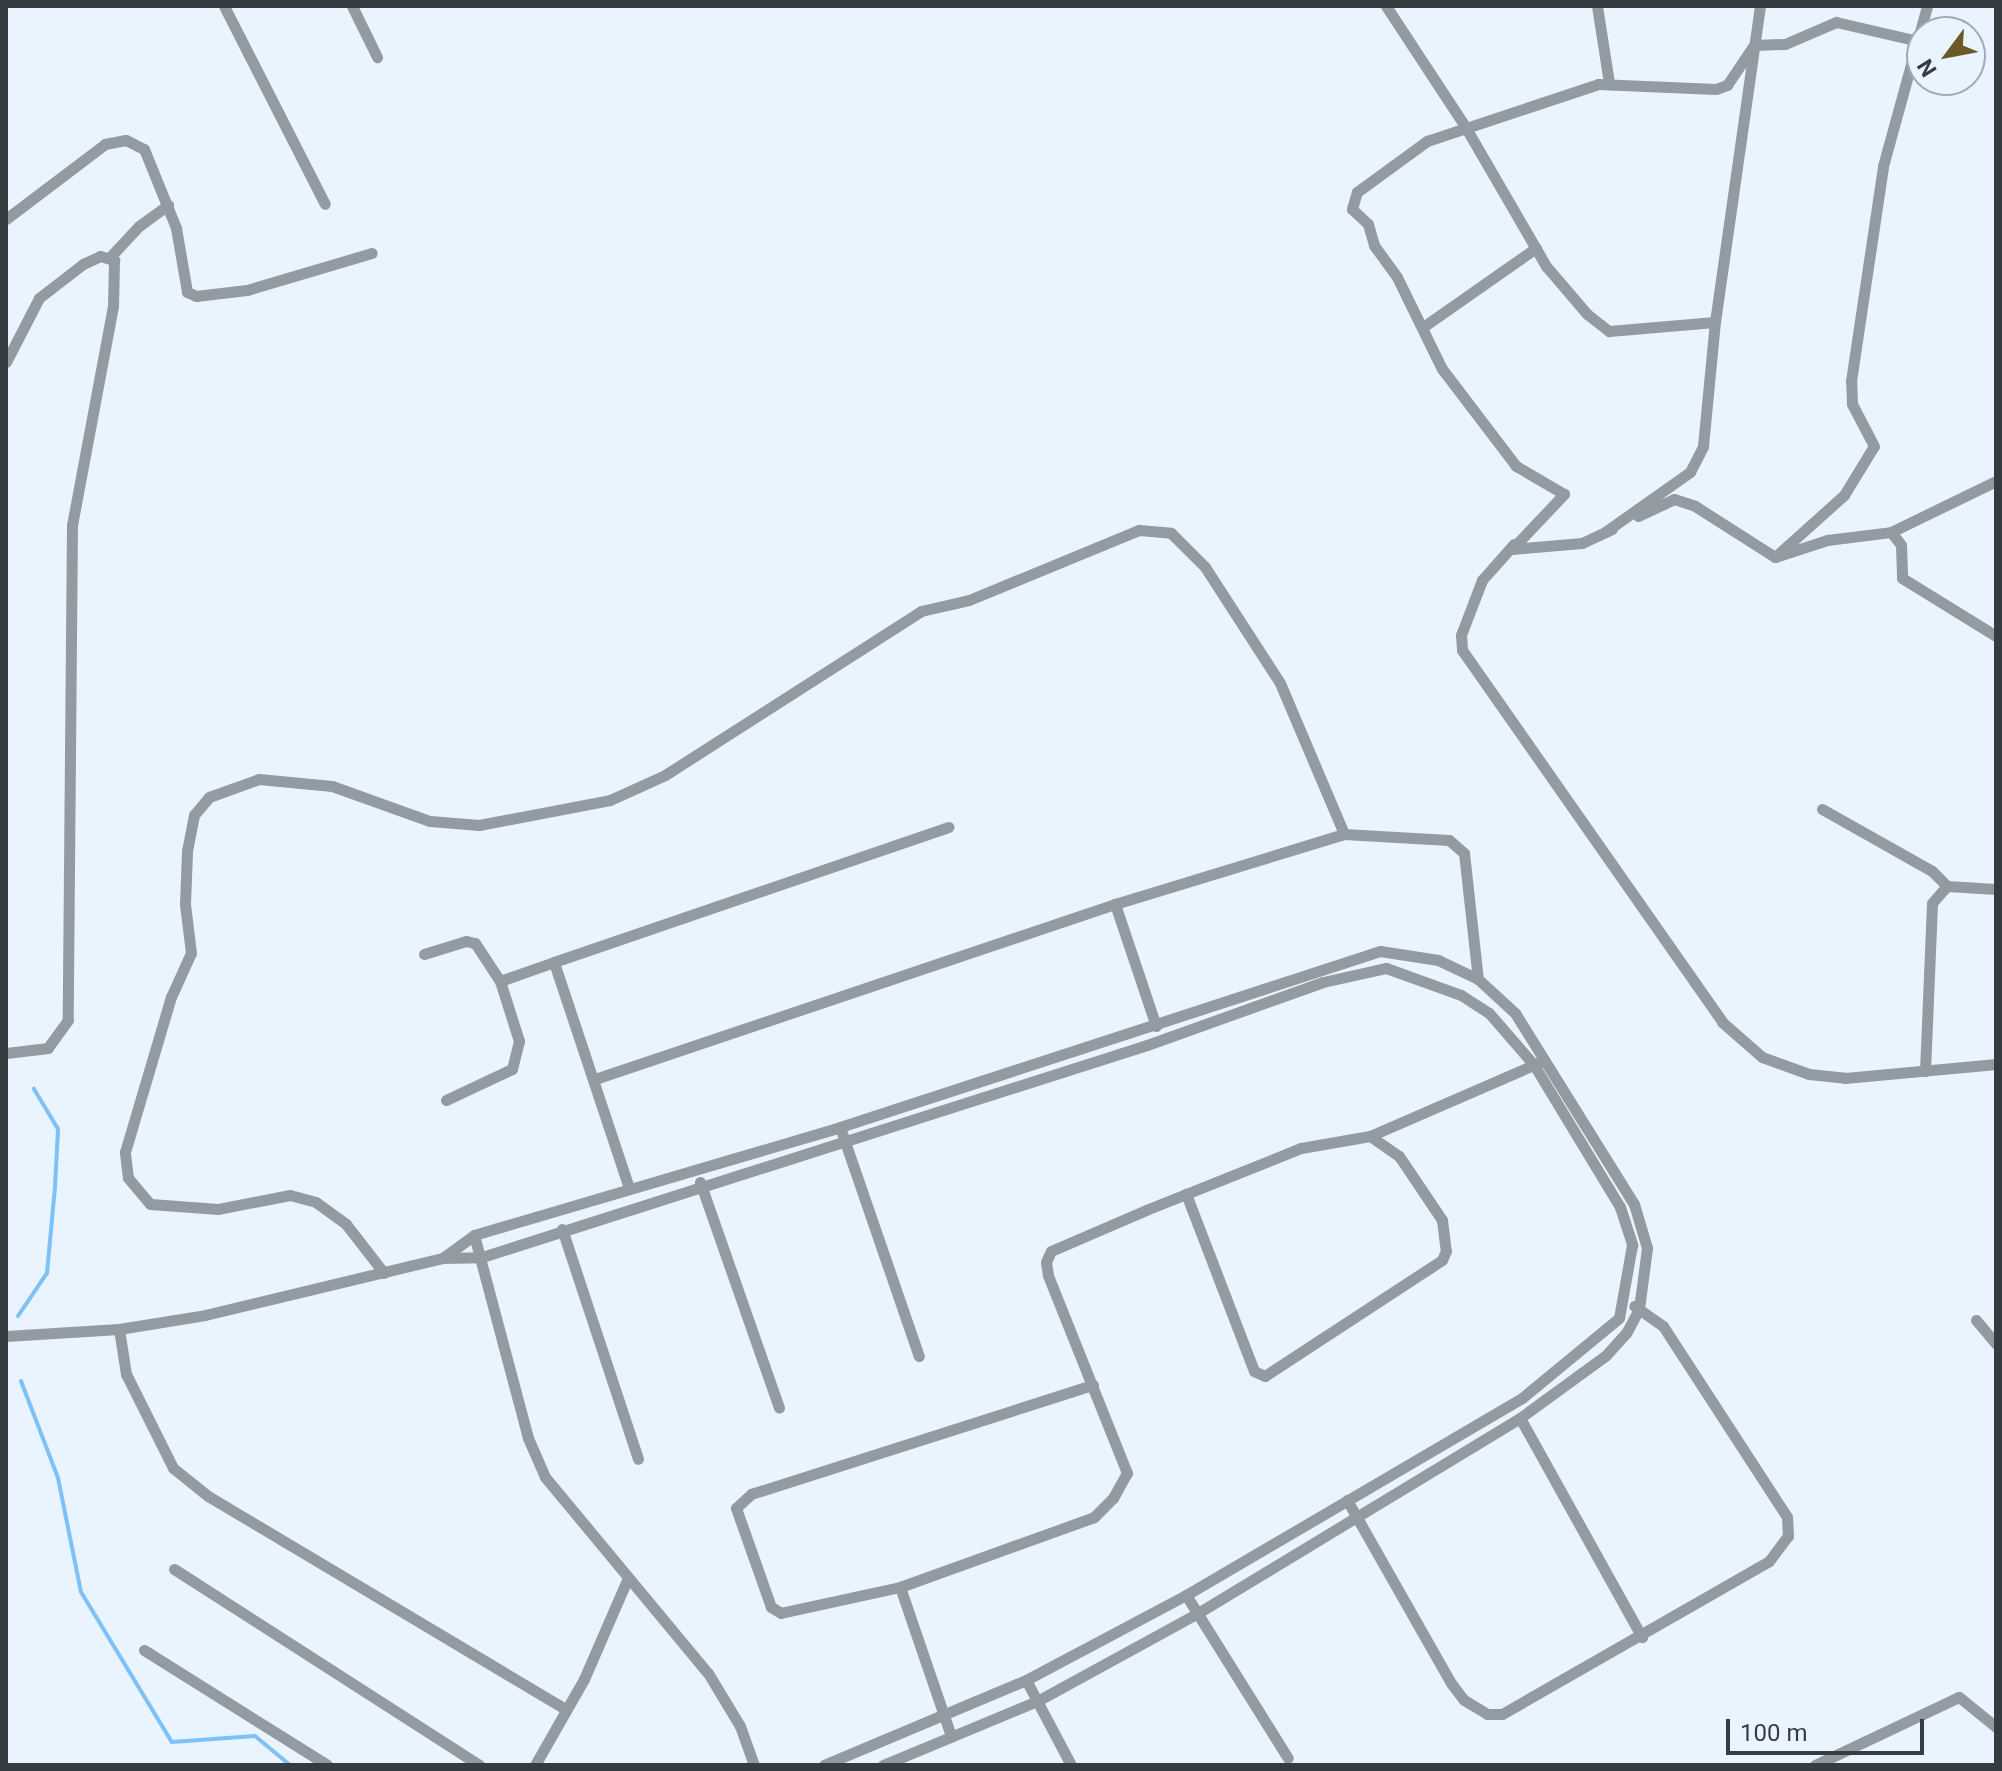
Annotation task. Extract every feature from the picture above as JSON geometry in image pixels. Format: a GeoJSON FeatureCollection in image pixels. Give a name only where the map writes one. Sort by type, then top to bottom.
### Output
{"type":"FeatureCollection","features":[{"type":"Feature","properties":{"kind":"street"},"geometry":{"type":"LineString","coordinates":[[224,6],[325,204]]}},
{"type":"Feature","properties":{"kind":"street"},"geometry":{"type":"LineString","coordinates":[[352,6],[377,57]]}},
{"type":"Feature","properties":{"kind":"street"},"geometry":{"type":"LineString","coordinates":[[1386,6],[1466,128],[1536,248],[1587,314],[1609,331],[1715,322]]}},
{"type":"Feature","properties":{"kind":"street"},"geometry":{"type":"LineString","coordinates":[[1597,6],[1609,83]]}},
{"type":"Feature","properties":{"kind":"street"},"geometry":{"type":"LineString","coordinates":[[1605,532],[1690,472],[1703,446],[1715,322],[1760,6]]}},
{"type":"Feature","properties":{"kind":"street"},"geometry":{"type":"LineString","coordinates":[[1754,45],[1785,44],[1836,22],[1906,38]]}},
{"type":"Feature","properties":{"kind":"street"},"geometry":{"type":"LineString","coordinates":[[1564,494],[1516,466],[1442,369],[1423,327],[1351,202],[1371,178],[1427,141],[1609,83],[1716,89],[1727,85],[1754,45]]}},
{"type":"Feature","properties":{"kind":"street"},"geometry":{"type":"LineString","coordinates":[[1775,557],[1844,495],[1874,446],[1852,404],[1851,381],[1883,166],[1906,73]]}},
{"type":"Feature","properties":{"kind":"street"},"geometry":{"type":"LineString","coordinates":[[6,219],[105,144],[126,140],[144,149],[168,205],[187,292],[196,296],[247,290],[372,253]]}},
{"type":"Feature","properties":{"kind":"street"},"geometry":{"type":"LineString","coordinates":[[6,362],[39,298],[83,264],[110,257],[139,226],[168,205]]}},
{"type":"Feature","properties":{"kind":"street"},"geometry":{"type":"LineString","coordinates":[[1423,327],[1536,248]]}},
{"type":"Feature","properties":{"kind":"street"},"geometry":{"type":"LineString","coordinates":[[6,1053],[48,1048],[68,1020],[72,525],[113,306],[110,257]]}},
{"type":"Feature","properties":{"kind":"street"},"geometry":{"type":"LineString","coordinates":[[1775,557],[1827,540],[1891,532],[1996,481]]}},
{"type":"Feature","properties":{"kind":"street"},"geometry":{"type":"LineString","coordinates":[[1564,494],[1512,549],[1582,543],[1674,499],[1695,506],[1775,557]]}},
{"type":"Feature","properties":{"kind":"street"},"geometry":{"type":"LineString","coordinates":[[1564,494],[1482,580],[1461,635],[1462,650],[1722,1022],[1762,1057],[1809,1074],[1845,1078],[1996,1064]]}},
{"type":"Feature","properties":{"kind":"street"},"geometry":{"type":"LineString","coordinates":[[384,1273],[346,1224],[316,1202],[290,1195],[218,1209],[150,1204],[128,1178],[125,1152],[171,997],[191,953],[185,904],[187,851],[194,815],[209,797],[259,779],[332,786],[430,821],[479,825],[610,800],[665,775],[921,611],[969,600],[1139,530],[1171,533],[1205,567],[1280,683],[1344,834]]}},
{"type":"Feature","properties":{"kind":"street"},"geometry":{"type":"LineString","coordinates":[[1891,532],[1901,545],[1902,578],[1996,636]]}},
{"type":"Feature","properties":{"kind":"street"},"geometry":{"type":"LineString","coordinates":[[1822,809],[1932,871],[1947,886]]}},
{"type":"Feature","properties":{"kind":"street"},"geometry":{"type":"LineString","coordinates":[[500,981],[949,827]]}},
{"type":"Feature","properties":{"kind":"street"},"geometry":{"type":"LineString","coordinates":[[595,1079],[1115,904],[1344,834],[1449,840],[1464,853],[1478,979]]}},
{"type":"Feature","properties":{"kind":"street"},"geometry":{"type":"LineString","coordinates":[[1925,1071],[1930,912],[1937,893],[1947,886],[1996,889]]}},
{"type":"Feature","properties":{"kind":"street"},"geometry":{"type":"LineString","coordinates":[[1115,904],[1156,1026]]}},
{"type":"Feature","properties":{"kind":"street"},"geometry":{"type":"LineString","coordinates":[[424,954],[466,941],[475,943],[500,981],[519,1041],[518,1058],[512,1069],[446,1100]]}},
{"type":"Feature","properties":{"kind":"street"},"geometry":{"type":"LineString","coordinates":[[443,1258],[474,1235],[840,1127],[1380,951],[1438,960],[1478,979],[1515,1013],[1547,1058],[1634,1204],[1647,1248],[1639,1309],[1605,1356],[1520,1418],[1198,1613],[1037,1701],[883,1765]]}},
{"type":"Feature","properties":{"kind":"street"},"geometry":{"type":"LineString","coordinates":[[554,962],[629,1188]]}},
{"type":"Feature","properties":{"kind":"street"},"geometry":{"type":"LineString","coordinates":[[6,1336],[119,1329],[263,1303],[443,1258],[482,1257],[1147,1045],[1323,982],[1386,968],[1461,995],[1489,1013],[1534,1065],[1620,1207],[1632,1245],[1625,1300],[1619,1318],[1601,1337],[1522,1398],[1186,1595],[1026,1680],[824,1765]]}},
{"type":"Feature","properties":{"kind":"street"},"geometry":{"type":"LineString","coordinates":[[1093,1385],[751,1494],[736,1508],[771,1607],[781,1613],[900,1587],[1094,1517],[1113,1498],[1127,1473],[1046,1262],[1051,1251],[1301,1148],[1370,1136],[1547,1058]]}},
{"type":"Feature","properties":{"kind":"street"},"geometry":{"type":"LineString","coordinates":[[840,1127],[919,1356]]}},
{"type":"Feature","properties":{"kind":"street"},"geometry":{"type":"LineString","coordinates":[[1186,1194],[1254,1371],[1265,1376],[1442,1260],[1446,1251],[1444,1227],[1434,1208],[1399,1156],[1370,1136]]}},
{"type":"Feature","properties":{"kind":"street"},"geometry":{"type":"LineString","coordinates":[[698,1171],[779,1408]]}},
{"type":"Feature","properties":{"kind":"street"},"geometry":{"type":"LineString","coordinates":[[562,1229],[638,1459]]}},
{"type":"Feature","properties":{"kind":"street"},"geometry":{"type":"LineString","coordinates":[[474,1235],[528,1438],[545,1477],[708,1673],[740,1726],[754,1765]]}},
{"type":"Feature","properties":{"kind":"street"},"geometry":{"type":"LineString","coordinates":[[1347,1500],[1431,1653],[1476,1710],[1502,1714],[1642,1637],[1769,1561],[1788,1536],[1787,1517],[1774,1493],[1663,1326],[1625,1300]]}},
{"type":"Feature","properties":{"kind":"street"},"geometry":{"type":"LineString","coordinates":[[1976,1320],[1996,1344]]}},
{"type":"Feature","properties":{"kind":"street"},"geometry":{"type":"LineString","coordinates":[[119,1329],[126,1374],[173,1468],[208,1496],[565,1709]]}},
{"type":"Feature","properties":{"kind":"street"},"geometry":{"type":"LineString","coordinates":[[1520,1418],[1642,1637]]}},
{"type":"Feature","properties":{"kind":"street"},"geometry":{"type":"LineString","coordinates":[[174,1569],[479,1765]]}},
{"type":"Feature","properties":{"kind":"street"},"geometry":{"type":"LineString","coordinates":[[535,1765],[584,1679],[628,1578]]}},
{"type":"Feature","properties":{"kind":"street"},"geometry":{"type":"LineString","coordinates":[[900,1587],[951,1736]]}},
{"type":"Feature","properties":{"kind":"street"},"geometry":{"type":"LineString","coordinates":[[1186,1595],[1288,1758]]}},
{"type":"Feature","properties":{"kind":"street"},"geometry":{"type":"LineString","coordinates":[[144,1650],[327,1765]]}},
{"type":"Feature","properties":{"kind":"street"},"geometry":{"type":"LineString","coordinates":[[1026,1680],[1071,1765]]}},
{"type":"Feature","properties":{"kind":"street"},"geometry":{"type":"LineString","coordinates":[[1815,1765],[1959,1697],[1996,1727]]}},
{"type":"Feature","properties":{"kind":"waterway"},"geometry":{"type":"LineString","coordinates":[[18,1316],[47,1273],[55,1187],[58,1129],[34,1089]]}},
{"type":"Feature","properties":{"kind":"waterway"},"geometry":{"type":"LineString","coordinates":[[21,1381],[58,1478],[81,1592],[172,1742],[255,1736],[290,1765]]}}]}
